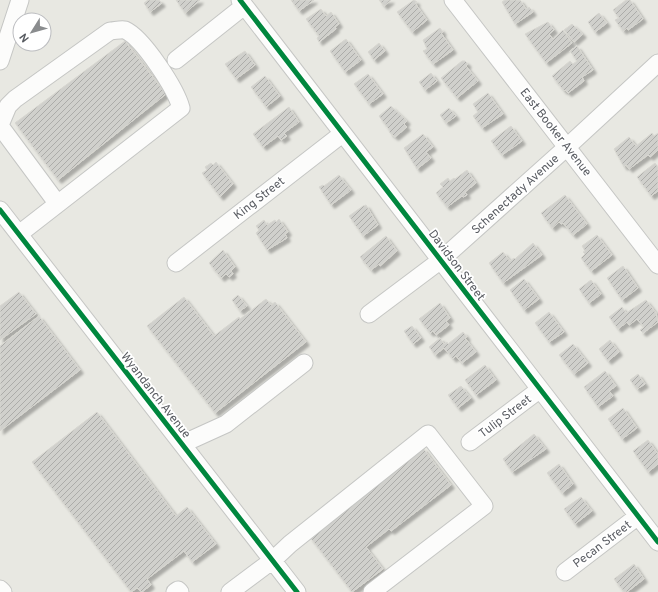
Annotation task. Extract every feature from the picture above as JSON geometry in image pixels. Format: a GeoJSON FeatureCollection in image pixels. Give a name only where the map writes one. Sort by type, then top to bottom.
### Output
{"type":"FeatureCollection","features":[{"type":"Feature","properties":{"kind":"street"},"geometry":{"type":"LineString","coordinates":[[0,61],[20,0]]}},
{"type":"Feature","properties":{"kind":"street","name":"East Booker Avenue"},"geometry":{"type":"LineString","coordinates":[[452,0],[568,147],[658,265]]}},
{"type":"Feature","properties":{"kind":"street"},"geometry":{"type":"LineString","coordinates":[[176,60],[242,3]]}},
{"type":"Feature","properties":{"kind":"street","name":"Davidson Street"},"geometry":{"type":"LineString","coordinates":[[242,3],[441,260],[539,390],[658,542]]}},
{"type":"Feature","properties":{"kind":"street"},"geometry":{"type":"LineString","coordinates":[[19,234],[181,108],[178,98],[166,75],[133,35],[124,30],[110,31],[16,99],[8,106],[0,126],[57,203]]}},
{"type":"Feature","properties":{"kind":"street","name":"Schenectady Avenue"},"geometry":{"type":"LineString","coordinates":[[370,314],[441,260],[568,147],[658,63]]}},
{"type":"Feature","properties":{"kind":"street","name":"King Street"},"geometry":{"type":"LineString","coordinates":[[176,263],[342,134]]}},
{"type":"Feature","properties":{"kind":"street","name":"Wyandanch Avenue"},"geometry":{"type":"LineString","coordinates":[[0,210],[297,592]]}},
{"type":"Feature","properties":{"kind":"street"},"geometry":{"type":"LineString","coordinates":[[182,444],[226,424],[304,363]]}},
{"type":"Feature","properties":{"kind":"street","name":"Tulip Street"},"geometry":{"type":"LineString","coordinates":[[470,442],[539,390]]}},
{"type":"Feature","properties":{"kind":"street"},"geometry":{"type":"LineString","coordinates":[[230,592],[273,560],[290,544],[428,434],[484,506],[372,592]]}},
{"type":"Feature","properties":{"kind":"street","name":"Pecan Street"},"geometry":{"type":"LineString","coordinates":[[565,572],[638,516]]}},
{"type":"Feature","properties":{"kind":"street"},"geometry":{"type":"LineString","coordinates":[[0,589],[3,592]]}},
{"type":"Feature","properties":{"kind":"street"},"geometry":{"type":"LineString","coordinates":[[175,592],[178,590],[180,592]]}},
{"type":"Feature","properties":{"kind":"building"},"geometry":{"type":"Polygon","coordinates":[[[148,0],[159,0],[162,3],[150,12],[144,3],[148,0]]]}},
{"type":"Feature","properties":{"kind":"building"},"geometry":{"type":"Polygon","coordinates":[[[176,0],[200,0],[185,13],[176,0]]]}},
{"type":"Feature","properties":{"kind":"building"},"geometry":{"type":"Polygon","coordinates":[[[291,0],[314,0],[299,11],[291,0]]]}},
{"type":"Feature","properties":{"kind":"building"},"geometry":{"type":"Polygon","coordinates":[[[379,0],[391,0],[384,6],[379,0]]]}},
{"type":"Feature","properties":{"kind":"building"},"geometry":{"type":"Polygon","coordinates":[[[414,0],[417,2],[415,3],[427,20],[412,32],[397,12],[414,0]]]}},
{"type":"Feature","properties":{"kind":"building"},"geometry":{"type":"Polygon","coordinates":[[[505,0],[520,0],[526,9],[529,7],[533,12],[515,24],[502,2],[505,0]]]}},
{"type":"Feature","properties":{"kind":"building"},"geometry":{"type":"Polygon","coordinates":[[[626,0],[630,0],[643,19],[628,30],[627,28],[623,31],[615,20],[619,18],[613,10],[626,0]]]}},
{"type":"Feature","properties":{"kind":"building"},"geometry":{"type":"Polygon","coordinates":[[[321,9],[326,16],[331,12],[339,24],[335,27],[336,29],[319,42],[317,38],[319,36],[306,19],[321,9]]]}},
{"type":"Feature","properties":{"kind":"building"},"geometry":{"type":"Polygon","coordinates":[[[599,13],[607,23],[595,32],[588,22],[599,13]]]}},
{"type":"Feature","properties":{"kind":"building"},"geometry":{"type":"Polygon","coordinates":[[[548,22],[554,30],[549,34],[553,39],[563,30],[572,43],[546,63],[525,34],[548,22]]]}},
{"type":"Feature","properties":{"kind":"building"},"geometry":{"type":"Polygon","coordinates":[[[572,24],[583,34],[574,42],[564,30],[572,24]]]}},
{"type":"Feature","properties":{"kind":"building"},"geometry":{"type":"Polygon","coordinates":[[[440,28],[443,32],[441,33],[453,50],[433,64],[423,51],[427,49],[423,40],[440,28]]]}},
{"type":"Feature","properties":{"kind":"building"},"geometry":{"type":"Polygon","coordinates":[[[346,39],[361,60],[345,72],[330,51],[346,39]]]}},
{"type":"Feature","properties":{"kind":"building"},"geometry":{"type":"Polygon","coordinates":[[[125,41],[166,94],[58,180],[15,123],[125,41]]]}},
{"type":"Feature","properties":{"kind":"building"},"geometry":{"type":"Polygon","coordinates":[[[379,43],[385,51],[374,60],[368,52],[379,43]]]}},
{"type":"Feature","properties":{"kind":"building"},"geometry":{"type":"Polygon","coordinates":[[[577,46],[593,70],[582,77],[584,81],[568,93],[565,90],[564,91],[552,76],[570,61],[573,64],[577,61],[570,51],[577,46]]]}},
{"type":"Feature","properties":{"kind":"building"},"geometry":{"type":"Polygon","coordinates":[[[245,51],[255,65],[236,79],[225,64],[245,51]]]}},
{"type":"Feature","properties":{"kind":"building"},"geometry":{"type":"Polygon","coordinates":[[[462,61],[465,61],[468,64],[466,66],[478,81],[457,98],[441,78],[462,61]]]}},
{"type":"Feature","properties":{"kind":"building"},"geometry":{"type":"Polygon","coordinates":[[[431,73],[437,81],[425,90],[419,82],[431,73]]]}},
{"type":"Feature","properties":{"kind":"building"},"geometry":{"type":"Polygon","coordinates":[[[368,74],[383,94],[369,104],[354,84],[368,74]]]}},
{"type":"Feature","properties":{"kind":"building"},"geometry":{"type":"Polygon","coordinates":[[[265,76],[280,96],[266,107],[251,87],[265,76]]]}},
{"type":"Feature","properties":{"kind":"building"},"geometry":{"type":"Polygon","coordinates":[[[488,93],[503,114],[482,128],[473,116],[478,112],[473,104],[488,93]]]}},
{"type":"Feature","properties":{"kind":"building"},"geometry":{"type":"Polygon","coordinates":[[[391,106],[407,121],[404,124],[407,127],[395,137],[389,132],[390,131],[379,116],[391,106]]]}},
{"type":"Feature","properties":{"kind":"building"},"geometry":{"type":"Polygon","coordinates":[[[289,107],[299,122],[284,133],[287,136],[281,140],[278,136],[263,147],[253,134],[289,107]]]}},
{"type":"Feature","properties":{"kind":"building"},"geometry":{"type":"Polygon","coordinates":[[[449,108],[456,116],[446,123],[440,115],[449,108]]]}},
{"type":"Feature","properties":{"kind":"building"},"geometry":{"type":"Polygon","coordinates":[[[511,126],[522,141],[502,155],[491,141],[511,126]]]}},
{"type":"Feature","properties":{"kind":"building"},"geometry":{"type":"Polygon","coordinates":[[[652,133],[654,136],[658,133],[658,150],[650,157],[648,155],[629,169],[626,165],[624,167],[614,149],[629,137],[636,146],[652,133]]]}},
{"type":"Feature","properties":{"kind":"building"},"geometry":{"type":"Polygon","coordinates":[[[423,134],[433,147],[426,152],[431,158],[417,169],[404,148],[423,134]]]}},
{"type":"Feature","properties":{"kind":"building"},"geometry":{"type":"Polygon","coordinates":[[[216,162],[233,184],[220,197],[202,173],[207,170],[205,167],[211,163],[213,165],[216,162]]]}},
{"type":"Feature","properties":{"kind":"building"},"geometry":{"type":"Polygon","coordinates":[[[655,163],[658,167],[658,191],[651,196],[637,177],[655,163]]]}},
{"type":"Feature","properties":{"kind":"building"},"geometry":{"type":"Polygon","coordinates":[[[467,170],[476,183],[465,192],[467,195],[462,196],[447,207],[436,193],[443,187],[440,184],[448,178],[450,181],[454,178],[455,179],[467,170]]]}},
{"type":"Feature","properties":{"kind":"building"},"geometry":{"type":"Polygon","coordinates":[[[339,175],[351,190],[331,205],[319,187],[324,186],[339,175]]]}},
{"type":"Feature","properties":{"kind":"building"},"geometry":{"type":"Polygon","coordinates":[[[565,195],[587,224],[573,235],[563,223],[561,224],[559,222],[552,228],[541,213],[565,195]]]}},
{"type":"Feature","properties":{"kind":"building"},"geometry":{"type":"Polygon","coordinates":[[[366,205],[378,225],[363,236],[349,216],[366,205]]]}},
{"type":"Feature","properties":{"kind":"building"},"geometry":{"type":"Polygon","coordinates":[[[279,219],[288,232],[285,234],[287,238],[267,250],[256,233],[259,230],[256,226],[264,220],[267,225],[275,220],[276,222],[279,219]]]}},
{"type":"Feature","properties":{"kind":"building"},"geometry":{"type":"Polygon","coordinates":[[[597,235],[612,255],[591,271],[581,258],[585,254],[582,246],[597,235]]]}},
{"type":"Feature","properties":{"kind":"building"},"geometry":{"type":"Polygon","coordinates":[[[386,236],[397,251],[380,266],[379,264],[371,270],[360,257],[386,236]]]}},
{"type":"Feature","properties":{"kind":"building"},"geometry":{"type":"Polygon","coordinates":[[[533,243],[542,255],[503,283],[489,263],[503,252],[510,261],[514,258],[515,259],[533,243]]]}},
{"type":"Feature","properties":{"kind":"building"},"geometry":{"type":"Polygon","coordinates":[[[223,250],[235,267],[231,271],[233,274],[229,277],[226,274],[221,278],[209,263],[223,250]]]}},
{"type":"Feature","properties":{"kind":"building"},"geometry":{"type":"Polygon","coordinates":[[[623,266],[638,288],[622,300],[607,278],[623,266]]]}},
{"type":"Feature","properties":{"kind":"building"},"geometry":{"type":"Polygon","coordinates":[[[524,279],[539,299],[524,310],[510,290],[524,279]]]}},
{"type":"Feature","properties":{"kind":"building"},"geometry":{"type":"Polygon","coordinates":[[[591,280],[601,294],[589,303],[579,289],[591,280]]]}},
{"type":"Feature","properties":{"kind":"building"},"geometry":{"type":"Polygon","coordinates":[[[19,292],[36,314],[0,340],[0,306],[19,292]]]}},
{"type":"Feature","properties":{"kind":"building"},"geometry":{"type":"Polygon","coordinates":[[[238,295],[247,306],[240,311],[232,300],[238,295]]]}},
{"type":"Feature","properties":{"kind":"building"},"geometry":{"type":"Polygon","coordinates":[[[184,297],[214,336],[239,317],[240,319],[266,299],[271,305],[275,302],[306,342],[215,413],[147,326],[184,297]]]}},
{"type":"Feature","properties":{"kind":"building"},"geometry":{"type":"Polygon","coordinates":[[[646,300],[656,313],[658,322],[643,333],[640,330],[644,327],[637,319],[629,325],[627,322],[618,329],[609,317],[622,307],[626,313],[646,300]]]}},
{"type":"Feature","properties":{"kind":"building"},"geometry":{"type":"Polygon","coordinates":[[[440,303],[450,318],[446,321],[449,325],[436,335],[433,331],[430,333],[419,319],[440,303]]]}},
{"type":"Feature","properties":{"kind":"building"},"geometry":{"type":"Polygon","coordinates":[[[549,312],[564,332],[549,342],[535,323],[549,312]]]}},
{"type":"Feature","properties":{"kind":"building"},"geometry":{"type":"Polygon","coordinates":[[[39,316],[80,370],[0,431],[0,346],[39,316]]]}},
{"type":"Feature","properties":{"kind":"building"},"geometry":{"type":"Polygon","coordinates":[[[412,326],[421,338],[413,344],[404,331],[412,326]]]}},
{"type":"Feature","properties":{"kind":"building"},"geometry":{"type":"Polygon","coordinates":[[[463,332],[467,337],[465,338],[476,352],[462,363],[456,356],[453,359],[444,348],[435,355],[429,347],[440,338],[444,344],[447,342],[448,344],[463,332]]]}},
{"type":"Feature","properties":{"kind":"building"},"geometry":{"type":"Polygon","coordinates":[[[610,340],[619,352],[608,361],[599,349],[610,340]]]}},
{"type":"Feature","properties":{"kind":"building"},"geometry":{"type":"Polygon","coordinates":[[[573,344],[588,363],[574,374],[559,355],[573,344]]]}},
{"type":"Feature","properties":{"kind":"building"},"geometry":{"type":"Polygon","coordinates":[[[485,365],[496,380],[476,395],[465,380],[485,365]]]}},
{"type":"Feature","properties":{"kind":"building"},"geometry":{"type":"Polygon","coordinates":[[[605,371],[616,386],[609,391],[613,396],[598,407],[584,387],[605,371]]]}},
{"type":"Feature","properties":{"kind":"building"},"geometry":{"type":"Polygon","coordinates":[[[638,374],[645,384],[637,389],[630,380],[638,374]]]}},
{"type":"Feature","properties":{"kind":"building"},"geometry":{"type":"Polygon","coordinates":[[[461,386],[471,398],[458,408],[448,395],[461,386]]]}},
{"type":"Feature","properties":{"kind":"building"},"geometry":{"type":"Polygon","coordinates":[[[623,408],[637,428],[622,439],[608,419],[623,408]]]}},
{"type":"Feature","properties":{"kind":"building"},"geometry":{"type":"Polygon","coordinates":[[[97,412],[176,516],[187,507],[216,544],[192,562],[184,551],[147,579],[151,585],[142,592],[137,588],[131,592],[32,462],[97,412]]]}},
{"type":"Feature","properties":{"kind":"building"},"geometry":{"type":"Polygon","coordinates":[[[534,434],[546,449],[512,472],[503,459],[534,434]]]}},
{"type":"Feature","properties":{"kind":"building"},"geometry":{"type":"Polygon","coordinates":[[[648,440],[658,454],[658,464],[648,472],[633,451],[648,440]]]}},
{"type":"Feature","properties":{"kind":"building"},"geometry":{"type":"Polygon","coordinates":[[[423,448],[451,485],[391,531],[389,529],[366,547],[383,569],[352,592],[309,536],[423,448]]]}},
{"type":"Feature","properties":{"kind":"building"},"geometry":{"type":"Polygon","coordinates":[[[559,464],[573,484],[562,493],[547,473],[559,464]]]}},
{"type":"Feature","properties":{"kind":"building"},"geometry":{"type":"Polygon","coordinates":[[[581,497],[592,511],[575,524],[564,509],[581,497]]]}},
{"type":"Feature","properties":{"kind":"building"},"geometry":{"type":"Polygon","coordinates":[[[634,564],[644,579],[627,592],[624,592],[614,579],[634,564]]]}},
{"type":"Feature","properties":{"kind":"cycle path"},"geometry":{"type":"LineString","coordinates":[[240,0],[658,542]]}},
{"type":"Feature","properties":{"kind":"cycle path"},"geometry":{"type":"LineString","coordinates":[[0,210],[297,592]]}}]}
